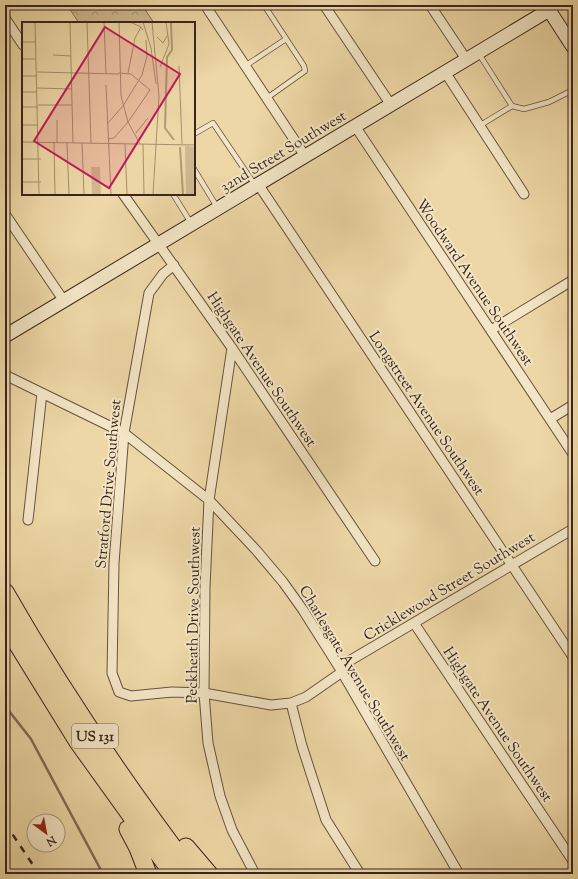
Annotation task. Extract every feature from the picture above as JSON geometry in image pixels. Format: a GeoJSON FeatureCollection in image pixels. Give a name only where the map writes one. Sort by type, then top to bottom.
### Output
{"type":"FeatureCollection","features":[{"type":"Feature","properties":{"kind":"highway","name":"US 131"},"geometry":{"type":"LineString","coordinates":[[5,592],[82,717],[118,771],[194,874]]}},
{"type":"Feature","properties":{"kind":"highway","name":"US 131"},"geometry":{"type":"LineString","coordinates":[[5,624],[69,728],[173,874]]}},
{"type":"Feature","properties":{"kind":"highway"},"geometry":{"type":"LineString","coordinates":[[82,717],[127,768],[172,829],[209,874]]}},
{"type":"Feature","properties":{"kind":"highway"},"geometry":{"type":"LineString","coordinates":[[94,765],[138,848],[148,874]]}},
{"type":"Feature","properties":{"kind":"street"},"geometry":{"type":"LineString","coordinates":[[206,5],[305,156]]}},
{"type":"Feature","properties":{"kind":"street"},"geometry":{"type":"LineString","coordinates":[[324,5],[391,105]]}},
{"type":"Feature","properties":{"kind":"street"},"geometry":{"type":"LineString","coordinates":[[430,5],[466,59]]}},
{"type":"Feature","properties":{"kind":"street"},"geometry":{"type":"LineString","coordinates":[[536,5],[551,7],[573,47]]}},
{"type":"Feature","properties":{"kind":"street","name":"32nd Street Southwest"},"geometry":{"type":"LineString","coordinates":[[5,336],[391,105],[551,7]]}},
{"type":"Feature","properties":{"kind":"street"},"geometry":{"type":"LineString","coordinates":[[5,18],[22,44]]}},
{"type":"Feature","properties":{"kind":"street"},"geometry":{"type":"LineString","coordinates":[[445,72],[524,194]]}},
{"type":"Feature","properties":{"kind":"street","name":"Woodward Avenue Southwest"},"geometry":{"type":"LineString","coordinates":[[355,126],[573,454]]}},
{"type":"Feature","properties":{"kind":"street","name":"Longstreet Avenue Southwest"},"geometry":{"type":"LineString","coordinates":[[257,185],[573,657]]}},
{"type":"Feature","properties":{"kind":"street","name":"Highgate Avenue Southwest"},"geometry":{"type":"LineString","coordinates":[[124,195],[148,232],[159,243],[232,348],[376,561]]}},
{"type":"Feature","properties":{"kind":"street"},"geometry":{"type":"LineString","coordinates":[[5,214],[64,301]]}},
{"type":"Feature","properties":{"kind":"street","name":"Stratford Drive Southwest"},"geometry":{"type":"LineString","coordinates":[[119,692],[112,673],[112,657],[114,563],[124,433],[149,293],[163,274],[174,265]]}},
{"type":"Feature","properties":{"kind":"street"},"geometry":{"type":"LineString","coordinates":[[491,330],[573,280]]}},
{"type":"Feature","properties":{"kind":"street","name":"Peckheath Drive Southwest"},"geometry":{"type":"LineString","coordinates":[[232,348],[209,500],[205,595],[204,693],[208,744],[220,796],[232,830],[255,874]]}},
{"type":"Feature","properties":{"kind":"street","name":"Charlesgate Avenue Southwest"},"geometry":{"type":"LineString","coordinates":[[5,375],[124,433],[209,500],[256,550],[283,582],[303,610],[340,670],[459,874]]}},
{"type":"Feature","properties":{"kind":"street"},"geometry":{"type":"LineString","coordinates":[[28,520],[42,393]]}},
{"type":"Feature","properties":{"kind":"street"},"geometry":{"type":"LineString","coordinates":[[550,420],[573,405]]}},
{"type":"Feature","properties":{"kind":"street","name":"Cricklewood Street Southwest"},"geometry":{"type":"LineString","coordinates":[[119,692],[131,696],[172,692],[204,693],[271,704],[291,703],[306,697],[340,670],[414,623],[573,529]]}},
{"type":"Feature","properties":{"kind":"street","name":"Highgate Avenue Southwest"},"geometry":{"type":"LineString","coordinates":[[414,623],[573,861]]}},
{"type":"Feature","properties":{"kind":"street"},"geometry":{"type":"LineString","coordinates":[[291,703],[304,752],[326,820],[360,874]]}},
{"type":"Feature","properties":{"kind":"lane"},"geometry":{"type":"LineString","coordinates":[[264,5],[304,66],[305,71],[267,98]]}},
{"type":"Feature","properties":{"kind":"lane"},"geometry":{"type":"LineString","coordinates":[[245,66],[286,39]]}},
{"type":"Feature","properties":{"kind":"lane"},"geometry":{"type":"LineString","coordinates":[[478,52],[512,106],[524,110],[549,102],[573,90]]}},
{"type":"Feature","properties":{"kind":"lane"},"geometry":{"type":"LineString","coordinates":[[479,126],[512,106]]}},
{"type":"Feature","properties":{"kind":"lane"},"geometry":{"type":"LineString","coordinates":[[195,133],[214,122],[257,185]]}},
{"type":"Feature","properties":{"kind":"lane"},"geometry":{"type":"LineString","coordinates":[[195,171],[218,208]]}},
{"type":"Feature","properties":{"kind":"lane"},"geometry":{"type":"LineString","coordinates":[[174,195],[191,224]]}},
{"type":"Feature","properties":{"kind":"green space"},"geometry":{"type":"Polygon","coordinates":[[[67,5],[142,5],[153,22],[78,22],[67,5]]]}},
{"type":"Feature","properties":{"kind":"waterway"},"geometry":{"type":"LineString","coordinates":[[5,706],[31,739],[103,874]]}},
{"type":"Feature","properties":{"kind":"railway"},"geometry":{"type":"LineString","coordinates":[[5,823],[39,874]]}}]}
